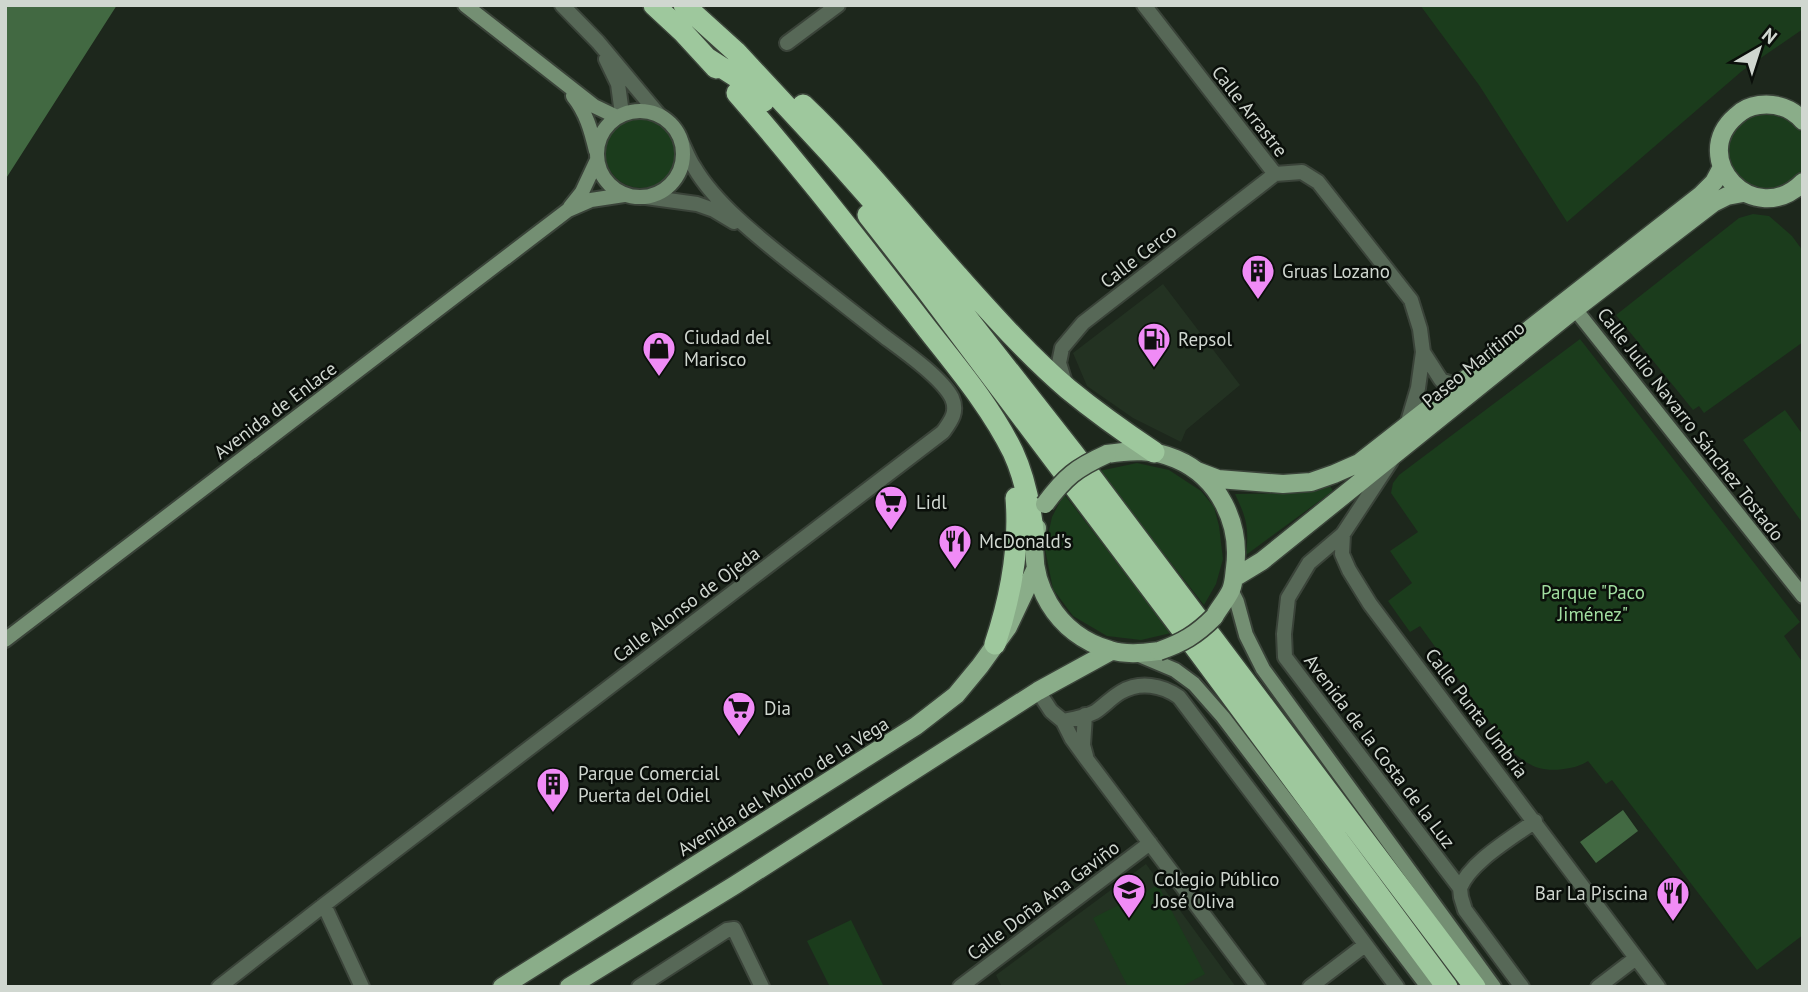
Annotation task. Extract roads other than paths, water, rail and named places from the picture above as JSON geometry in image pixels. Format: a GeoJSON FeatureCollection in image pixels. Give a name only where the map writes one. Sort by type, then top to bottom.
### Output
{"type":"FeatureCollection","features":[{"type":"Feature","properties":{"kind":"highway"},"geometry":{"type":"LineString","coordinates":[[654,5],[707,58],[768,129],[986,405],[1014,453],[1031,504],[1034,539]]}},
{"type":"Feature","properties":{"kind":"highway"},"geometry":{"type":"LineString","coordinates":[[684,5],[736,52],[900,231],[1034,400],[1475,987]]}},
{"type":"Feature","properties":{"kind":"highway"},"geometry":{"type":"LineString","coordinates":[[736,52],[769,73],[829,130],[996,318],[1067,387],[1109,422],[1154,452]]}},
{"type":"Feature","properties":{"kind":"highway"},"geometry":{"type":"LineString","coordinates":[[707,58],[746,83],[849,190],[1198,650],[1447,987]]}},
{"type":"Feature","properties":{"kind":"highway"},"geometry":{"type":"LineString","coordinates":[[995,644],[1007,610],[1016,559],[1018,523],[1014,453]]}},
{"type":"Feature","properties":{"kind":"main road"},"geometry":{"type":"LineString","coordinates":[[1803,121],[1796,108],[1773,104],[1757,105],[1742,111],[1729,121],[1721,135],[1719,151],[1727,177],[1743,193],[1774,199],[1789,194],[1803,182]]}},
{"type":"Feature","properties":{"kind":"main road","name":"Paseo Marítimo"},"geometry":{"type":"LineString","coordinates":[[1197,471],[1218,479],[1283,484],[1311,482],[1359,463],[1701,195],[1714,182],[1722,167]]}},
{"type":"Feature","properties":{"kind":"main road","name":"Paseo Marítimo"},"geometry":{"type":"LineString","coordinates":[[1232,584],[1575,309],[1713,203],[1727,196],[1743,193]]}},
{"type":"Feature","properties":{"kind":"main road"},"geometry":{"type":"LineString","coordinates":[[1130,450],[1154,452],[1177,459],[1197,471],[1214,488],[1227,508],[1235,530],[1237,554],[1232,584],[1214,617],[1180,644],[1136,654],[1111,651],[1084,640],[1061,622],[1045,598],[1035,570],[1034,539],[1045,504],[1061,482],[1082,465],[1107,454],[1130,450]]}},
{"type":"Feature","properties":{"kind":"main road","name":"Avenida del Molino de la Vega"},"geometry":{"type":"LineString","coordinates":[[502,987],[916,726],[956,695],[981,666],[1008,627],[1035,570]]}},
{"type":"Feature","properties":{"kind":"main road"},"geometry":{"type":"LineString","coordinates":[[569,987],[735,885],[1038,691],[1111,651]]}},
{"type":"Feature","properties":{"kind":"street"},"geometry":{"type":"LineString","coordinates":[[465,5],[594,106],[620,116]]}},
{"type":"Feature","properties":{"kind":"street"},"geometry":{"type":"LineString","coordinates":[[562,5],[598,41],[659,115]]}},
{"type":"Feature","properties":{"kind":"street"},"geometry":{"type":"LineString","coordinates":[[787,43],[819,11],[838,5]]}},
{"type":"Feature","properties":{"kind":"street","name":"Calle Arrastre"},"geometry":{"type":"LineString","coordinates":[[1144,5],[1275,174],[1301,172],[1318,182],[1411,300],[1420,329],[1423,352],[1418,388],[1407,425]]}},
{"type":"Feature","properties":{"kind":"street"},"geometry":{"type":"LineString","coordinates":[[598,41],[618,85],[620,116]]}},
{"type":"Feature","properties":{"kind":"street"},"geometry":{"type":"LineString","coordinates":[[562,81],[583,108],[592,133],[597,158],[604,179],[624,195],[646,197],[660,193],[672,184],[680,172],[684,158],[682,143],[670,122],[647,111],[634,111],[608,124],[598,144],[597,158]]}},
{"type":"Feature","properties":{"kind":"street","name":"Calle Alonso de Ojeda"},"geometry":{"type":"LineString","coordinates":[[219,987],[933,440],[952,420],[955,411],[952,398],[942,384],[913,358],[754,234],[704,181],[682,143]]}},
{"type":"Feature","properties":{"kind":"street","name":"Avenida de Enlace"},"geometry":{"type":"LineString","coordinates":[[568,210],[582,192],[597,158]]}},
{"type":"Feature","properties":{"kind":"street","name":"Calle Cerco"},"geometry":{"type":"LineString","coordinates":[[1067,387],[1059,363],[1062,348],[1083,323],[1275,174]]}},
{"type":"Feature","properties":{"kind":"street","name":"Avenida de Enlace"},"geometry":{"type":"LineString","coordinates":[[5,640],[568,210],[591,200],[624,195]]}},
{"type":"Feature","properties":{"kind":"street","name":"Calle Alonso de Ojeda"},"geometry":{"type":"LineString","coordinates":[[646,197],[697,204],[714,210],[754,234]]}},
{"type":"Feature","properties":{"kind":"street","name":"Calle Julio Navarro Sánchez Tostado"},"geometry":{"type":"LineString","coordinates":[[1575,309],[1803,596]]}},
{"type":"Feature","properties":{"kind":"street","name":"Calle Arrastre"},"geometry":{"type":"LineString","coordinates":[[1423,352],[1441,380],[1457,386]]}},
{"type":"Feature","properties":{"kind":"street"},"geometry":{"type":"LineString","coordinates":[[1343,534],[1398,451]]}},
{"type":"Feature","properties":{"kind":"street","name":"Calle Punta Umbría"},"geometry":{"type":"LineString","coordinates":[[1343,534],[1342,554],[1370,604],[1658,987]]}},
{"type":"Feature","properties":{"kind":"street","name":"Avenida de la Costa de la Luz"},"geometry":{"type":"LineString","coordinates":[[1343,534],[1309,563],[1288,598],[1284,634],[1285,657],[1460,888],[1465,910],[1522,987]]}},
{"type":"Feature","properties":{"kind":"street"},"geometry":{"type":"LineString","coordinates":[[1232,584],[1247,635],[1263,669],[1494,987]]}},
{"type":"Feature","properties":{"kind":"street"},"geometry":{"type":"LineString","coordinates":[[1136,654],[1175,670],[1194,684],[1223,717],[1428,987]]}},
{"type":"Feature","properties":{"kind":"street"},"geometry":{"type":"LineString","coordinates":[[1063,721],[1093,712],[1123,691],[1135,687],[1150,685],[1163,688],[1179,697],[1396,987]]}},
{"type":"Feature","properties":{"kind":"street"},"geometry":{"type":"LineString","coordinates":[[1038,691],[1051,711],[1063,721],[1088,761],[1258,987]]}},
{"type":"Feature","properties":{"kind":"street"},"geometry":{"type":"LineString","coordinates":[[1085,715],[1083,745],[1088,761]]}},
{"type":"Feature","properties":{"kind":"street"},"geometry":{"type":"LineString","coordinates":[[1460,888],[1464,879],[1477,865],[1535,821]]}},
{"type":"Feature","properties":{"kind":"street","name":"Calle Doña Ana Gaviño"},"geometry":{"type":"LineString","coordinates":[[960,987],[1150,844]]}},
{"type":"Feature","properties":{"kind":"street"},"geometry":{"type":"LineString","coordinates":[[324,905],[362,987]]}},
{"type":"Feature","properties":{"kind":"street"},"geometry":{"type":"LineString","coordinates":[[639,987],[727,930],[734,929],[762,987]]}},
{"type":"Feature","properties":{"kind":"street"},"geometry":{"type":"LineString","coordinates":[[1310,987],[1365,945]]}},
{"type":"Feature","properties":{"kind":"street"},"geometry":{"type":"LineString","coordinates":[[1598,987],[1636,958]]}},
{"type":"Feature","properties":{"kind":"place","name":"Gruas Lozano"},"geometry":{"type":"Point","coordinates":[1258,301]}},
{"type":"Feature","properties":{"kind":"place","name":"Repsol"},"geometry":{"type":"Point","coordinates":[1154,369]}},
{"type":"Feature","properties":{"kind":"place","name":"Ciudad del Marisco"},"geometry":{"type":"Point","coordinates":[659,378]}},
{"type":"Feature","properties":{"kind":"place","name":"Lidl"},"geometry":{"type":"Point","coordinates":[891,532]}},
{"type":"Feature","properties":{"kind":"place","name":"McDonald's"},"geometry":{"type":"Point","coordinates":[955,571]}},
{"type":"Feature","properties":{"kind":"place","name":"Dia"},"geometry":{"type":"Point","coordinates":[739,738]}},
{"type":"Feature","properties":{"kind":"place","name":"Parque Comercial Puerta del Odiel"},"geometry":{"type":"Point","coordinates":[553,814]}},
{"type":"Feature","properties":{"kind":"place","name":"Colegio Público José Oliva"},"geometry":{"type":"Point","coordinates":[1129,920]}},
{"type":"Feature","properties":{"kind":"place","name":"Bar La Piscina"},"geometry":{"type":"Point","coordinates":[1673,923]}},
{"type":"Feature","properties":{"kind":"park label","name":"Parque \"Paco Jiménez\""},"geometry":{"type":"Point","coordinates":[1593,603]}}]}
